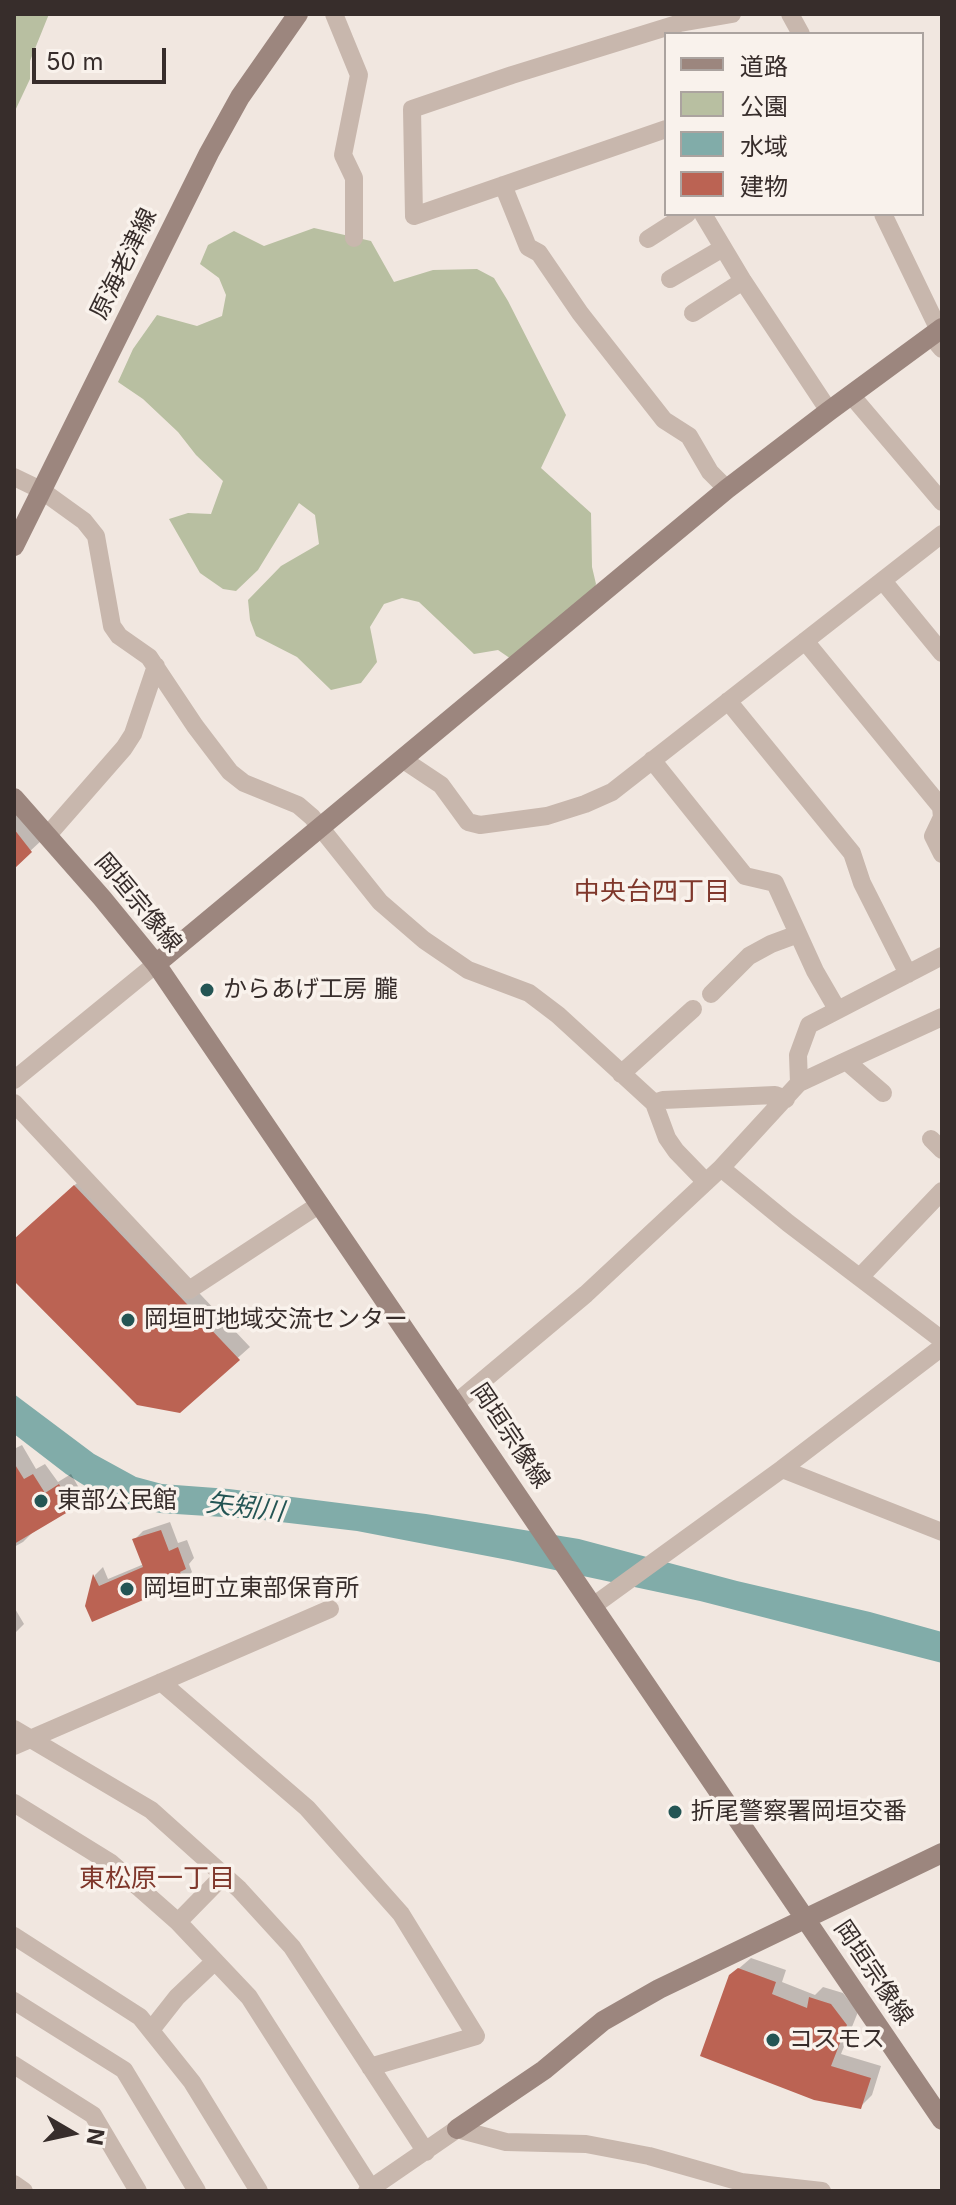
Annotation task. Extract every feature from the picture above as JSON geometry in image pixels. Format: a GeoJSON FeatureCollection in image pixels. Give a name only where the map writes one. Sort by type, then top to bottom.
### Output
{"type":"FeatureCollection","features":[{"type":"Feature","properties":{"kind":"main road","name":"原海老津線"},"geometry":{"type":"LineString","coordinates":[[14,546],[19,525],[41,490],[209,153],[240,97],[298,14]]}},
{"type":"Feature","properties":{"kind":"main road"},"geometry":{"type":"LineString","coordinates":[[156,964],[727,489],[851,395],[939,336]]}},
{"type":"Feature","properties":{"kind":"main road","name":"岡垣宗像線"},"geometry":{"type":"LineString","coordinates":[[14,798],[156,964],[942,2120]]}},
{"type":"Feature","properties":{"kind":"main road"},"geometry":{"type":"LineString","coordinates":[[457,2129],[544,2070],[603,2021],[659,1989],[942,1853]]}},
{"type":"Feature","properties":{"kind":"street"},"geometry":{"type":"LineString","coordinates":[[334,14],[359,75],[343,155],[354,178],[354,238]]}},
{"type":"Feature","properties":{"kind":"street"},"geometry":{"type":"LineString","coordinates":[[664,130],[414,216],[412,109],[680,23],[732,14]]}},
{"type":"Feature","properties":{"kind":"street"},"geometry":{"type":"LineString","coordinates":[[790,14],[800,32]]}},
{"type":"Feature","properties":{"kind":"street"},"geometry":{"type":"LineString","coordinates":[[503,185],[528,247],[539,253],[580,313],[664,420],[689,436],[710,472],[727,489]]}},
{"type":"Feature","properties":{"kind":"street"},"geometry":{"type":"LineString","coordinates":[[648,239],[684,216]]}},
{"type":"Feature","properties":{"kind":"street"},"geometry":{"type":"LineString","coordinates":[[704,216],[829,411]]}},
{"type":"Feature","properties":{"kind":"street"},"geometry":{"type":"LineString","coordinates":[[884,216],[939,336]]}},
{"type":"Feature","properties":{"kind":"street"},"geometry":{"type":"LineString","coordinates":[[670,279],[723,248]]}},
{"type":"Feature","properties":{"kind":"street"},"geometry":{"type":"LineString","coordinates":[[693,313],[743,281]]}},
{"type":"Feature","properties":{"kind":"street"},"geometry":{"type":"LineString","coordinates":[[851,395],[942,502]]}},
{"type":"Feature","properties":{"kind":"street"},"geometry":{"type":"LineString","coordinates":[[14,477],[41,490],[84,521],[96,536],[112,626],[119,636],[149,657],[230,772],[244,783],[298,805],[312,817],[380,902],[408,927],[468,970],[529,993],[558,1015],[654,1103],[667,1138],[706,1182]]}},
{"type":"Feature","properties":{"kind":"street"},"geometry":{"type":"LineString","coordinates":[[402,759],[441,785],[468,822],[480,825],[547,816],[585,804],[612,792],[942,534]]}},
{"type":"Feature","properties":{"kind":"street"},"geometry":{"type":"LineString","coordinates":[[883,581],[942,653]]}},
{"type":"Feature","properties":{"kind":"street"},"geometry":{"type":"LineString","coordinates":[[805,641],[941,807],[942,817],[933,836],[942,854]]}},
{"type":"Feature","properties":{"kind":"street"},"geometry":{"type":"LineString","coordinates":[[47,836],[133,734],[156,666]]}},
{"type":"Feature","properties":{"kind":"street"},"geometry":{"type":"LineString","coordinates":[[728,701],[852,853],[862,883],[908,974]]}},
{"type":"Feature","properties":{"kind":"street"},"geometry":{"type":"LineString","coordinates":[[652,760],[745,876],[775,883],[815,971],[837,1009]]}},
{"type":"Feature","properties":{"kind":"street"},"geometry":{"type":"LineString","coordinates":[[711,994],[749,956],[798,934]]}},
{"type":"Feature","properties":{"kind":"street"},"geometry":{"type":"LineString","coordinates":[[799,1083],[798,1055],[809,1025],[942,956]]}},
{"type":"Feature","properties":{"kind":"street"},"geometry":{"type":"LineString","coordinates":[[14,1080],[156,964]]}},
{"type":"Feature","properties":{"kind":"street"},"geometry":{"type":"LineString","coordinates":[[621,1074],[693,1009]]}},
{"type":"Feature","properties":{"kind":"street"},"geometry":{"type":"LineString","coordinates":[[456,1403],[586,1294],[721,1168],[799,1083],[942,1017]]}},
{"type":"Feature","properties":{"kind":"street"},"geometry":{"type":"LineString","coordinates":[[846,1061],[883,1093]]}},
{"type":"Feature","properties":{"kind":"street"},"geometry":{"type":"LineString","coordinates":[[654,1103],[775,1095],[786,1099]]}},
{"type":"Feature","properties":{"kind":"street"},"geometry":{"type":"LineString","coordinates":[[14,1103],[189,1290],[320,1204]]}},
{"type":"Feature","properties":{"kind":"street"},"geometry":{"type":"LineString","coordinates":[[721,1168],[942,1340]]}},
{"type":"Feature","properties":{"kind":"street"},"geometry":{"type":"LineString","coordinates":[[861,1276],[942,1191]]}},
{"type":"Feature","properties":{"kind":"street"},"geometry":{"type":"LineString","coordinates":[[593,1606],[782,1469],[942,1347]]}},
{"type":"Feature","properties":{"kind":"street"},"geometry":{"type":"LineString","coordinates":[[782,1469],[942,1532]]}},
{"type":"Feature","properties":{"kind":"street"},"geometry":{"type":"LineString","coordinates":[[19,1738],[161,1682],[330,1609]]}},
{"type":"Feature","properties":{"kind":"street"},"geometry":{"type":"LineString","coordinates":[[161,1682],[307,1808],[401,1914],[476,2036],[370,2067]]}},
{"type":"Feature","properties":{"kind":"street"},"geometry":{"type":"LineString","coordinates":[[19,1738],[151,1810],[225,1874],[292,1947],[426,2152]]}},
{"type":"Feature","properties":{"kind":"street"},"geometry":{"type":"LineString","coordinates":[[14,1803],[111,1863],[178,1922],[249,1997],[369,2190],[457,2129],[506,2142],[586,2144],[649,2156],[741,2182],[822,2191]]}},
{"type":"Feature","properties":{"kind":"street"},"geometry":{"type":"LineString","coordinates":[[178,1922],[225,1874]]}},
{"type":"Feature","properties":{"kind":"street"},"geometry":{"type":"LineString","coordinates":[[14,1936],[140,2017],[192,2082],[259,2191]]}},
{"type":"Feature","properties":{"kind":"street"},"geometry":{"type":"LineString","coordinates":[[151,2030],[177,1997],[214,1962]]}},
{"type":"Feature","properties":{"kind":"street"},"geometry":{"type":"LineString","coordinates":[[14,2001],[124,2070],[197,2191]]}},
{"type":"Feature","properties":{"kind":"street"},"geometry":{"type":"LineString","coordinates":[[14,2065],[93,2115],[138,2191]]}},
{"type":"Feature","properties":{"kind":"street"},"geometry":{"type":"LineString","coordinates":[[14,2184],[24,2191]]}},
{"type":"Feature","properties":{"kind":"green space"},"geometry":{"type":"Polygon","coordinates":[[[14,14],[49,14],[30,61],[30,79],[14,113],[14,14]]]}},
{"type":"Feature","properties":{"kind":"green space"},"geometry":{"type":"Polygon","coordinates":[[[314,228],[371,241],[394,282],[433,270],[477,269],[494,278],[566,415],[541,468],[591,513],[592,567],[596,584],[589,602],[514,661],[498,650],[474,654],[419,602],[402,598],[384,604],[370,627],[377,662],[361,683],[331,690],[297,657],[256,636],[248,600],[281,566],[319,544],[315,515],[299,503],[258,570],[236,591],[223,589],[200,573],[169,519],[188,513],[211,514],[223,481],[143,399],[118,382],[133,349],[157,315],[197,326],[222,316],[226,295],[219,278],[200,264],[208,245],[234,231],[264,246],[314,228]]]}},
{"type":"Feature","properties":{"kind":"water","name":"矢矧川"},"geometry":{"type":"Polygon","coordinates":[[[14,1394],[94,1454],[136,1477],[162,1484],[229,1489],[426,1514],[579,1539],[942,1632],[942,1663],[700,1601],[508,1560],[357,1531],[255,1519],[160,1513],[138,1508],[90,1489],[14,1434],[14,1394]]]}},
{"type":"Feature","properties":{"kind":"building"},"geometry":{"type":"Polygon","coordinates":[[[14,829],[32,852],[14,869],[14,829]]]}},
{"type":"Feature","properties":{"kind":"building","name":"岡垣町地域交流センター"},"geometry":{"type":"Polygon","coordinates":[[[74,1185],[240,1360],[180,1413],[137,1405],[14,1281],[14,1239],[74,1185]]]}},
{"type":"Feature","properties":{"kind":"building","name":"東部公民館"},"geometry":{"type":"Polygon","coordinates":[[[14,1463],[24,1479],[33,1474],[45,1493],[59,1484],[73,1509],[14,1544],[14,1463]]]}},
{"type":"Feature","properties":{"kind":"building","name":"岡垣町立東部保育所"},"geometry":{"type":"Polygon","coordinates":[[[161,1530],[169,1551],[178,1547],[186,1569],[180,1572],[185,1582],[92,1622],[85,1606],[93,1574],[99,1586],[143,1567],[132,1539],[161,1530]]]}},
{"type":"Feature","properties":{"kind":"building","name":"コスモス"},"geometry":{"type":"Polygon","coordinates":[[[738,1968],[776,1982],[772,1994],[807,2008],[809,1997],[831,2004],[847,2025],[831,2066],[871,2078],[861,2109],[814,2100],[700,2056],[729,1975],[738,1968]]]}},
{"type":"Feature","properties":{"kind":"place","name":"からあげ工房 朧"},"geometry":{"type":"Point","coordinates":[207,990]}},
{"type":"Feature","properties":{"kind":"place","name":"岡垣町地域交流センター"},"geometry":{"type":"Point","coordinates":[128,1320]}},
{"type":"Feature","properties":{"kind":"place","name":"東部公民館"},"geometry":{"type":"Point","coordinates":[41,1501]}},
{"type":"Feature","properties":{"kind":"place","name":"岡垣町立東部保育所"},"geometry":{"type":"Point","coordinates":[127,1589]}},
{"type":"Feature","properties":{"kind":"place","name":"折尾警察署岡垣交番"},"geometry":{"type":"Point","coordinates":[675,1812]}},
{"type":"Feature","properties":{"kind":"place","name":"コスモス"},"geometry":{"type":"Point","coordinates":[773,2040]}},
{"type":"Feature","properties":{"kind":"district","name":"中央台四丁目"},"geometry":{"type":"Point","coordinates":[652,892]}},
{"type":"Feature","properties":{"kind":"district","name":"東松原一丁目"},"geometry":{"type":"Point","coordinates":[157,1879]}}]}
